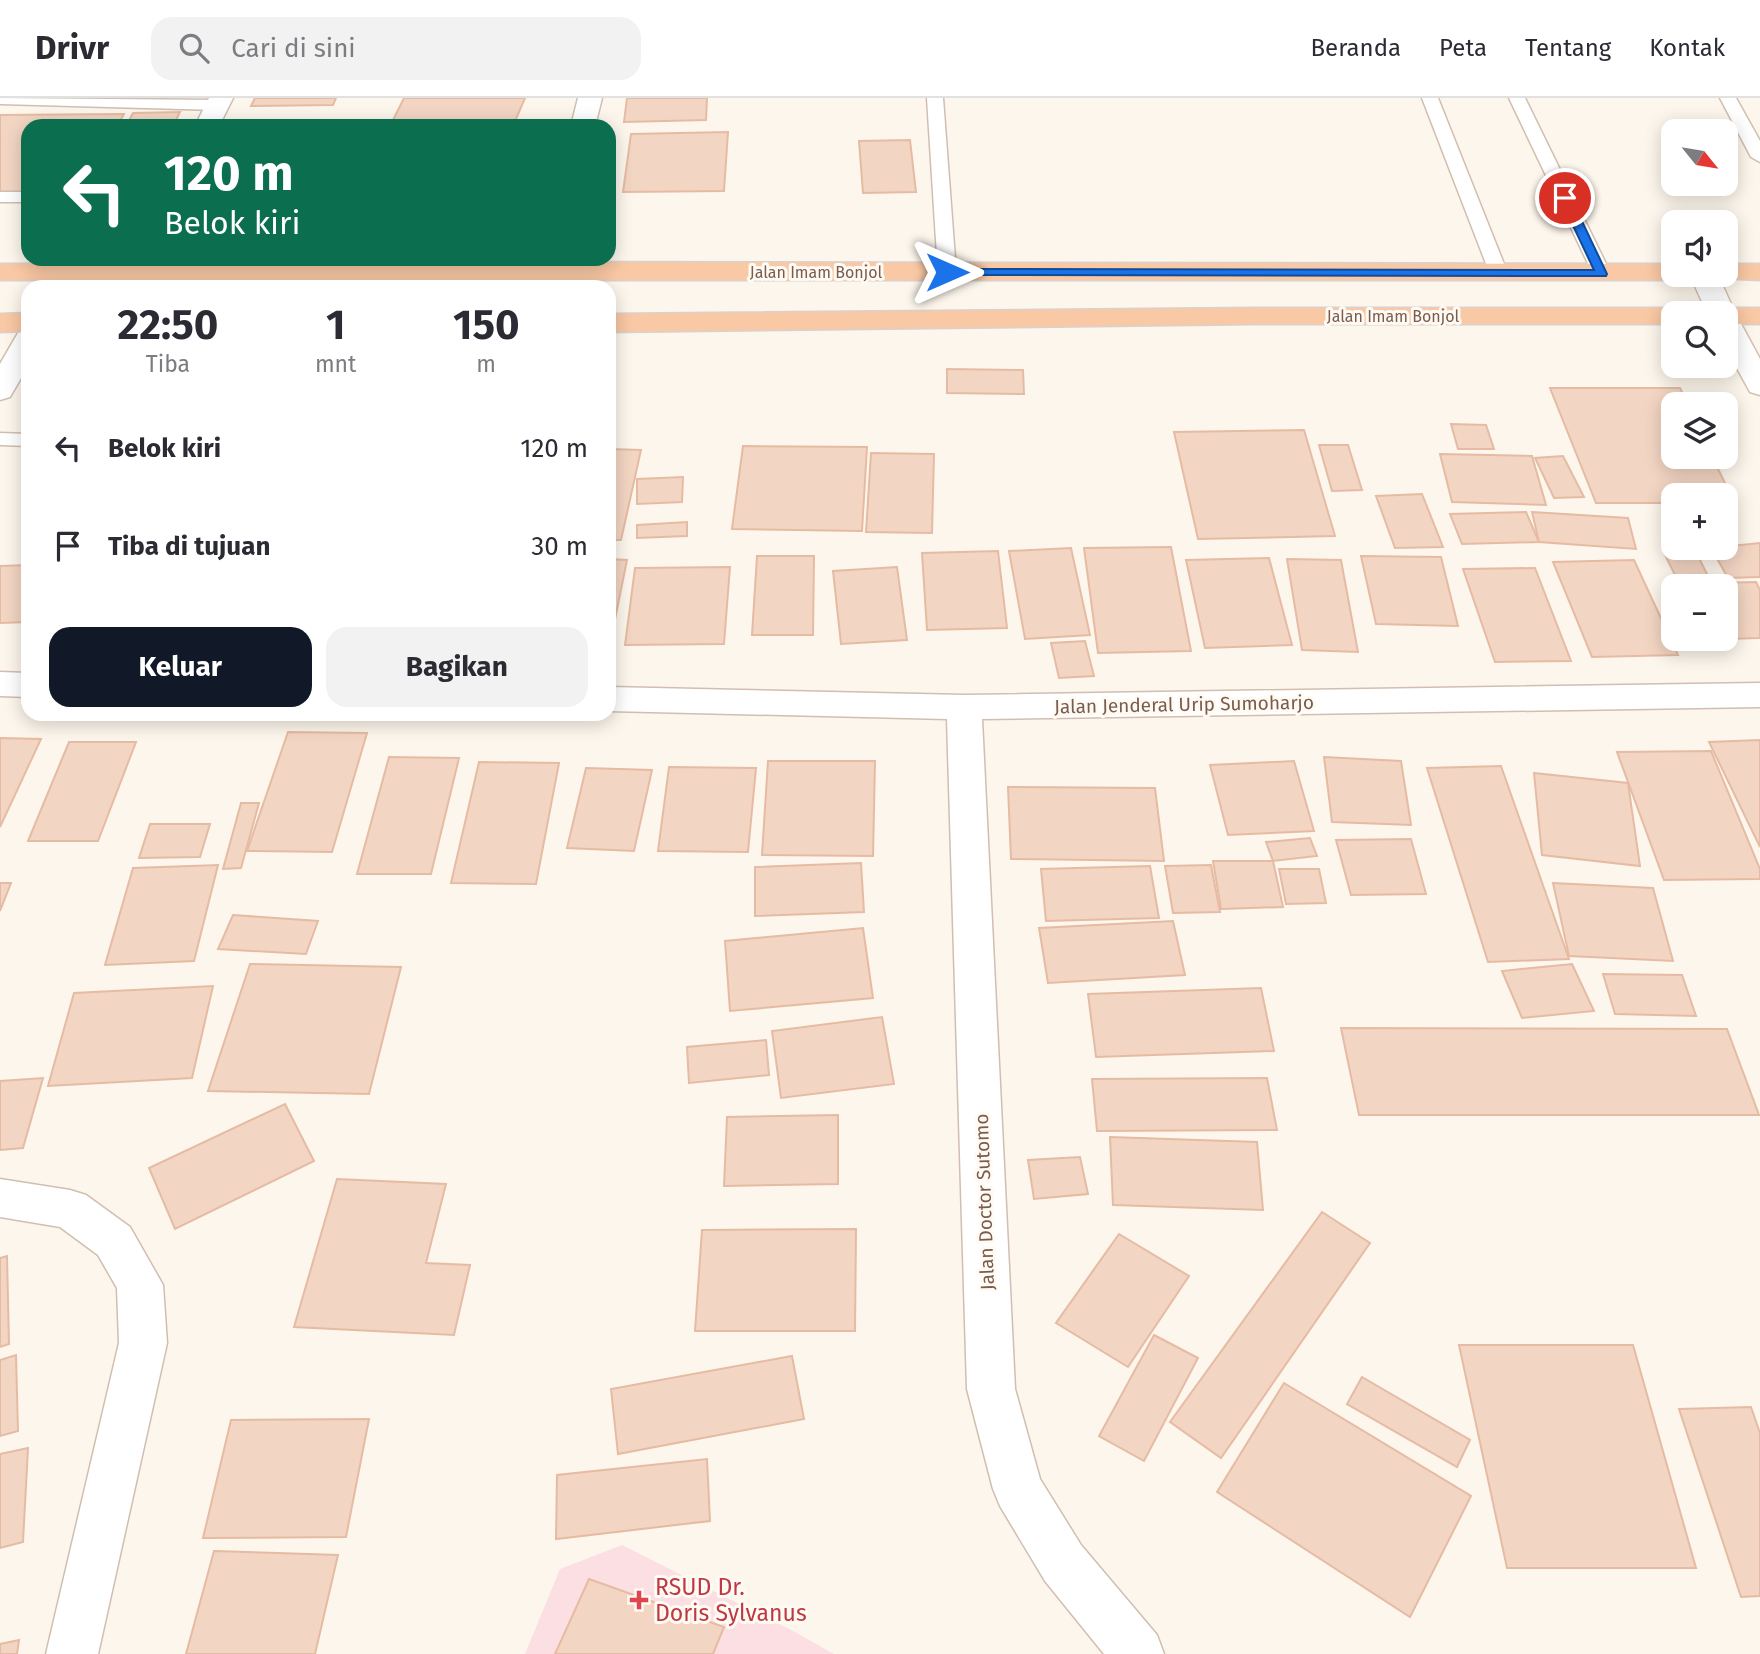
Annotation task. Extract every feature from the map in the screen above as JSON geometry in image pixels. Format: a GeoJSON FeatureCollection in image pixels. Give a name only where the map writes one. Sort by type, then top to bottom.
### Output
{"type":"FeatureCollection","features":[{"type":"Feature","properties":{"kind":"highway","name":"Jalan Imam Bonjol"},"geometry":{"type":"LineString","coordinates":[[0,272],[65,266]]}},
{"type":"Feature","properties":{"kind":"highway","name":"Jalan Imam Bonjol"},"geometry":{"type":"LineString","coordinates":[[583,266],[788,272],[1661,272]]}},
{"type":"Feature","properties":{"kind":"highway"},"geometry":{"type":"LineString","coordinates":[[1738,272],[1760,271]]}},
{"type":"Feature","properties":{"kind":"highway"},"geometry":{"type":"LineString","coordinates":[[785,321],[788,272]]}},
{"type":"Feature","properties":{"kind":"highway","name":"Jalan Imam Bonjol"},"geometry":{"type":"LineString","coordinates":[[616,323],[1254,316],[1661,316]]}},
{"type":"Feature","properties":{"kind":"highway"},"geometry":{"type":"LineString","coordinates":[[1738,317],[1760,316]]}},
{"type":"Feature","properties":{"kind":"highway"},"geometry":{"type":"LineString","coordinates":[[0,323],[21,322]]}},
{"type":"Feature","properties":{"kind":"street"},"geometry":{"type":"LineString","coordinates":[[585,119],[590,98]]}},
{"type":"Feature","properties":{"kind":"street"},"geometry":{"type":"LineString","coordinates":[[1738,344],[1760,386]]}},
{"type":"Feature","properties":{"kind":"street"},"geometry":{"type":"LineString","coordinates":[[0,391],[21,352]]}},
{"type":"Feature","properties":{"kind":"street"},"geometry":{"type":"LineString","coordinates":[[0,684],[21,685]]}},
{"type":"Feature","properties":{"kind":"street","name":"Jalan Jenderal Urip Sumoharjo"},"geometry":{"type":"LineString","coordinates":[[616,699],[964,708],[1760,695]]}},
{"type":"Feature","properties":{"kind":"street","name":"Jalan Doctor Sutomo"},"geometry":{"type":"LineString","coordinates":[[964,708],[991,1389],[1018,1489],[1063,1563],[1138,1654]]}},
{"type":"Feature","properties":{"kind":"street"},"geometry":{"type":"LineString","coordinates":[[0,1198],[70,1209],[114,1241],[140,1285],[144,1343],[72,1654]]}},
{"type":"Feature","properties":{"kind":"lane"},"geometry":{"type":"LineString","coordinates":[[935,98],[947,272]]}},
{"type":"Feature","properties":{"kind":"lane"},"geometry":{"type":"LineString","coordinates":[[1430,98],[1499,274]]}},
{"type":"Feature","properties":{"kind":"lane"},"geometry":{"type":"LineString","coordinates":[[1517,98],[1602,274]]}},
{"type":"Feature","properties":{"kind":"lane"},"geometry":{"type":"LineString","coordinates":[[1728,98],[1760,157]]}},
{"type":"Feature","properties":{"kind":"lane"},"geometry":{"type":"LineString","coordinates":[[0,99],[215,110]]}},
{"type":"Feature","properties":{"kind":"lane"},"geometry":{"type":"LineString","coordinates":[[0,197],[21,197]]}},
{"type":"Feature","properties":{"kind":"lane"},"geometry":{"type":"LineString","coordinates":[[0,439],[21,440]]}},
{"type":"Feature","properties":{"kind":"shaded area","name":"RSUD Dr. Doris Sylvanus"},"geometry":{"type":"Polygon","coordinates":[[[622,1545],[834,1654],[525,1654],[560,1569],[622,1545]]]}},
{"type":"Feature","properties":{"kind":"building"},"geometry":{"type":"Polygon","coordinates":[[[255,98],[336,98],[333,105],[251,106],[255,98]]]}},
{"type":"Feature","properties":{"kind":"building"},"geometry":{"type":"Polygon","coordinates":[[[404,98],[525,98],[516,119],[394,119],[404,98]]]}},
{"type":"Feature","properties":{"kind":"building"},"geometry":{"type":"Polygon","coordinates":[[[627,98],[707,98],[706,120],[624,122],[627,98]]]}},
{"type":"Feature","properties":{"kind":"building"},"geometry":{"type":"Polygon","coordinates":[[[180,112],[176,119],[130,119],[133,113],[180,112]]]}},
{"type":"Feature","properties":{"kind":"building"},"geometry":{"type":"Polygon","coordinates":[[[124,114],[121,119],[21,119],[21,193],[0,193],[0,115],[124,114]]]}},
{"type":"Feature","properties":{"kind":"building"},"geometry":{"type":"Polygon","coordinates":[[[728,132],[724,191],[623,192],[631,134],[728,132]]]}},
{"type":"Feature","properties":{"kind":"building"},"geometry":{"type":"Polygon","coordinates":[[[910,140],[916,192],[863,193],[859,141],[910,140]]]}},
{"type":"Feature","properties":{"kind":"building"},"geometry":{"type":"Polygon","coordinates":[[[947,369],[1023,370],[1024,394],[947,393],[947,369]]]}},
{"type":"Feature","properties":{"kind":"building"},"geometry":{"type":"Polygon","coordinates":[[[1550,388],[1680,388],[1682,392],[1661,392],[1661,469],[1718,469],[1725,483],[1661,483],[1661,503],[1596,503],[1550,388]]]}},
{"type":"Feature","properties":{"kind":"building"},"geometry":{"type":"Polygon","coordinates":[[[1451,424],[1486,425],[1494,449],[1458,449],[1451,424]]]}},
{"type":"Feature","properties":{"kind":"building"},"geometry":{"type":"Polygon","coordinates":[[[1304,430],[1335,536],[1198,539],[1174,432],[1304,430]]]}},
{"type":"Feature","properties":{"kind":"building"},"geometry":{"type":"Polygon","coordinates":[[[1319,445],[1348,445],[1362,490],[1332,491],[1319,445]]]}},
{"type":"Feature","properties":{"kind":"building"},"geometry":{"type":"Polygon","coordinates":[[[743,446],[867,447],[862,531],[732,529],[743,446]]]}},
{"type":"Feature","properties":{"kind":"building"},"geometry":{"type":"Polygon","coordinates":[[[616,449],[641,450],[621,540],[616,540],[616,449]]]}},
{"type":"Feature","properties":{"kind":"building"},"geometry":{"type":"Polygon","coordinates":[[[871,453],[934,454],[932,533],[866,532],[871,453]]]}},
{"type":"Feature","properties":{"kind":"building"},"geometry":{"type":"Polygon","coordinates":[[[1440,454],[1532,456],[1546,505],[1452,502],[1440,454]]]}},
{"type":"Feature","properties":{"kind":"building"},"geometry":{"type":"Polygon","coordinates":[[[1563,456],[1584,497],[1554,498],[1535,458],[1563,456]]]}},
{"type":"Feature","properties":{"kind":"building"},"geometry":{"type":"Polygon","coordinates":[[[683,477],[682,502],[637,504],[637,479],[683,477]]]}},
{"type":"Feature","properties":{"kind":"building"},"geometry":{"type":"Polygon","coordinates":[[[1422,494],[1443,547],[1395,548],[1376,496],[1422,494]]]}},
{"type":"Feature","properties":{"kind":"building"},"geometry":{"type":"Polygon","coordinates":[[[1526,512],[1539,542],[1462,544],[1450,514],[1526,512]]]}},
{"type":"Feature","properties":{"kind":"building"},"geometry":{"type":"Polygon","coordinates":[[[1532,512],[1628,518],[1636,549],[1539,542],[1532,512]]]}},
{"type":"Feature","properties":{"kind":"building"},"geometry":{"type":"Polygon","coordinates":[[[687,522],[687,536],[637,538],[637,525],[687,522]]]}},
{"type":"Feature","properties":{"kind":"building"},"geometry":{"type":"Polygon","coordinates":[[[1760,543],[1760,577],[1738,578],[1738,574],[1726,574],[1718,560],[1738,560],[1738,545],[1760,543]]]}},
{"type":"Feature","properties":{"kind":"building"},"geometry":{"type":"Polygon","coordinates":[[[1171,547],[1191,651],[1098,653],[1084,548],[1171,547]]]}},
{"type":"Feature","properties":{"kind":"building"},"geometry":{"type":"Polygon","coordinates":[[[1071,548],[1090,635],[1025,639],[1009,551],[1071,548]]]}},
{"type":"Feature","properties":{"kind":"building"},"geometry":{"type":"Polygon","coordinates":[[[998,551],[1007,628],[927,630],[922,553],[998,551]]]}},
{"type":"Feature","properties":{"kind":"building"},"geometry":{"type":"Polygon","coordinates":[[[757,556],[814,556],[813,635],[752,635],[757,556]]]}},
{"type":"Feature","properties":{"kind":"building"},"geometry":{"type":"Polygon","coordinates":[[[1361,556],[1441,557],[1458,626],[1376,624],[1361,556]]]}},
{"type":"Feature","properties":{"kind":"building"},"geometry":{"type":"Polygon","coordinates":[[[1269,558],[1292,645],[1205,648],[1186,560],[1269,558]]]}},
{"type":"Feature","properties":{"kind":"building"},"geometry":{"type":"Polygon","coordinates":[[[616,559],[627,560],[616,614],[616,559]]]}},
{"type":"Feature","properties":{"kind":"building"},"geometry":{"type":"Polygon","coordinates":[[[1287,559],[1341,560],[1358,652],[1302,650],[1287,559]]]}},
{"type":"Feature","properties":{"kind":"building"},"geometry":{"type":"Polygon","coordinates":[[[1634,560],[1661,618],[1661,651],[1676,651],[1678,655],[1592,657],[1553,562],[1634,560]]]}},
{"type":"Feature","properties":{"kind":"building"},"geometry":{"type":"Polygon","coordinates":[[[1668,560],[1700,560],[1707,574],[1674,574],[1668,560]]]}},
{"type":"Feature","properties":{"kind":"building"},"geometry":{"type":"Polygon","coordinates":[[[21,565],[21,622],[0,623],[0,566],[21,565]]]}},
{"type":"Feature","properties":{"kind":"building"},"geometry":{"type":"Polygon","coordinates":[[[730,567],[724,644],[625,645],[635,568],[730,567]]]}},
{"type":"Feature","properties":{"kind":"building"},"geometry":{"type":"Polygon","coordinates":[[[897,567],[907,640],[841,644],[833,571],[897,567]]]}},
{"type":"Feature","properties":{"kind":"building"},"geometry":{"type":"Polygon","coordinates":[[[1535,568],[1571,661],[1495,662],[1463,569],[1535,568]]]}},
{"type":"Feature","properties":{"kind":"building"},"geometry":{"type":"Polygon","coordinates":[[[1738,582],[1756,582],[1760,590],[1760,638],[1738,639],[1738,582]]]}},
{"type":"Feature","properties":{"kind":"building"},"geometry":{"type":"Polygon","coordinates":[[[1085,641],[1094,676],[1059,678],[1051,643],[1085,641]]]}},
{"type":"Feature","properties":{"kind":"building"},"geometry":{"type":"Polygon","coordinates":[[[288,732],[367,733],[332,852],[247,851],[288,732]]]}},
{"type":"Feature","properties":{"kind":"building"},"geometry":{"type":"Polygon","coordinates":[[[0,738],[41,739],[0,827],[0,738]]]}},
{"type":"Feature","properties":{"kind":"building"},"geometry":{"type":"Polygon","coordinates":[[[1760,740],[1760,847],[1709,742],[1760,740]]]}},
{"type":"Feature","properties":{"kind":"building"},"geometry":{"type":"Polygon","coordinates":[[[69,742],[136,742],[98,841],[28,841],[69,742]]]}},
{"type":"Feature","properties":{"kind":"building"},"geometry":{"type":"Polygon","coordinates":[[[1711,751],[1760,869],[1760,879],[1664,880],[1617,752],[1711,751]]]}},
{"type":"Feature","properties":{"kind":"building"},"geometry":{"type":"Polygon","coordinates":[[[389,757],[459,758],[431,874],[357,874],[389,757]]]}},
{"type":"Feature","properties":{"kind":"building"},"geometry":{"type":"Polygon","coordinates":[[[1324,757],[1401,761],[1411,825],[1332,822],[1324,757]]]}},
{"type":"Feature","properties":{"kind":"building"},"geometry":{"type":"Polygon","coordinates":[[[768,761],[875,761],[873,856],[762,855],[768,761]]]}},
{"type":"Feature","properties":{"kind":"building"},"geometry":{"type":"Polygon","coordinates":[[[1294,761],[1314,831],[1228,835],[1210,765],[1294,761]]]}},
{"type":"Feature","properties":{"kind":"building"},"geometry":{"type":"Polygon","coordinates":[[[479,762],[559,763],[536,884],[451,883],[479,762]]]}},
{"type":"Feature","properties":{"kind":"building"},"geometry":{"type":"Polygon","coordinates":[[[1501,766],[1569,959],[1488,962],[1427,768],[1501,766]]]}},
{"type":"Feature","properties":{"kind":"building"},"geometry":{"type":"Polygon","coordinates":[[[669,767],[756,768],[748,852],[658,851],[669,767]]]}},
{"type":"Feature","properties":{"kind":"building"},"geometry":{"type":"Polygon","coordinates":[[[586,768],[652,770],[634,851],[567,848],[586,768]]]}},
{"type":"Feature","properties":{"kind":"building"},"geometry":{"type":"Polygon","coordinates":[[[1534,773],[1628,783],[1640,866],[1542,855],[1534,773]]]}},
{"type":"Feature","properties":{"kind":"building"},"geometry":{"type":"Polygon","coordinates":[[[1008,787],[1155,788],[1164,861],[1011,859],[1008,787]]]}},
{"type":"Feature","properties":{"kind":"building"},"geometry":{"type":"Polygon","coordinates":[[[241,803],[259,803],[241,868],[223,869],[241,803]]]}},
{"type":"Feature","properties":{"kind":"building"},"geometry":{"type":"Polygon","coordinates":[[[150,824],[210,824],[200,857],[139,858],[150,824]]]}},
{"type":"Feature","properties":{"kind":"building"},"geometry":{"type":"Polygon","coordinates":[[[1310,838],[1317,856],[1273,861],[1266,842],[1310,838]]]}},
{"type":"Feature","properties":{"kind":"building"},"geometry":{"type":"Polygon","coordinates":[[[1411,839],[1426,894],[1351,895],[1336,840],[1411,839]]]}},
{"type":"Feature","properties":{"kind":"building"},"geometry":{"type":"Polygon","coordinates":[[[1213,861],[1273,861],[1283,907],[1221,909],[1213,861]]]}},
{"type":"Feature","properties":{"kind":"building"},"geometry":{"type":"Polygon","coordinates":[[[861,863],[864,912],[755,916],[755,867],[861,863]]]}},
{"type":"Feature","properties":{"kind":"building"},"geometry":{"type":"Polygon","coordinates":[[[218,865],[194,961],[105,965],[133,868],[218,865]]]}},
{"type":"Feature","properties":{"kind":"building"},"geometry":{"type":"Polygon","coordinates":[[[1211,865],[1220,912],[1173,913],[1165,866],[1211,865]]]}},
{"type":"Feature","properties":{"kind":"building"},"geometry":{"type":"Polygon","coordinates":[[[1150,866],[1159,918],[1046,921],[1041,869],[1150,866]]]}},
{"type":"Feature","properties":{"kind":"building"},"geometry":{"type":"Polygon","coordinates":[[[1279,869],[1319,869],[1326,903],[1286,904],[1279,869]]]}},
{"type":"Feature","properties":{"kind":"building"},"geometry":{"type":"Polygon","coordinates":[[[0,883],[11,883],[0,911],[0,883]]]}},
{"type":"Feature","properties":{"kind":"building"},"geometry":{"type":"Polygon","coordinates":[[[1553,883],[1653,888],[1673,961],[1569,956],[1553,883]]]}},
{"type":"Feature","properties":{"kind":"building"},"geometry":{"type":"Polygon","coordinates":[[[233,915],[318,921],[306,954],[218,949],[233,915]]]}},
{"type":"Feature","properties":{"kind":"building"},"geometry":{"type":"Polygon","coordinates":[[[1173,921],[1185,975],[1048,983],[1039,928],[1173,921]]]}},
{"type":"Feature","properties":{"kind":"building"},"geometry":{"type":"Polygon","coordinates":[[[863,928],[873,998],[730,1011],[725,941],[863,928]]]}},
{"type":"Feature","properties":{"kind":"building"},"geometry":{"type":"Polygon","coordinates":[[[250,964],[401,967],[369,1094],[208,1091],[250,964]]]}},
{"type":"Feature","properties":{"kind":"building"},"geometry":{"type":"Polygon","coordinates":[[[1572,964],[1594,1011],[1522,1018],[1502,971],[1572,964]]]}},
{"type":"Feature","properties":{"kind":"building"},"geometry":{"type":"Polygon","coordinates":[[[1603,974],[1682,975],[1696,1016],[1615,1014],[1603,974]]]}},
{"type":"Feature","properties":{"kind":"building"},"geometry":{"type":"Polygon","coordinates":[[[213,986],[192,1078],[48,1086],[74,993],[213,986]]]}},
{"type":"Feature","properties":{"kind":"building"},"geometry":{"type":"Polygon","coordinates":[[[1261,988],[1274,1051],[1096,1057],[1088,994],[1261,988]]]}},
{"type":"Feature","properties":{"kind":"building"},"geometry":{"type":"Polygon","coordinates":[[[882,1017],[894,1084],[781,1098],[772,1031],[882,1017]]]}},
{"type":"Feature","properties":{"kind":"building"},"geometry":{"type":"Polygon","coordinates":[[[1341,1028],[1727,1029],[1759,1115],[1359,1115],[1341,1028]]]}},
{"type":"Feature","properties":{"kind":"building"},"geometry":{"type":"Polygon","coordinates":[[[766,1040],[769,1075],[689,1083],[687,1047],[766,1040]]]}},
{"type":"Feature","properties":{"kind":"building"},"geometry":{"type":"Polygon","coordinates":[[[43,1078],[23,1148],[0,1150],[0,1081],[43,1078]]]}},
{"type":"Feature","properties":{"kind":"building"},"geometry":{"type":"Polygon","coordinates":[[[1267,1078],[1277,1130],[1097,1131],[1092,1079],[1267,1078]]]}},
{"type":"Feature","properties":{"kind":"building"},"geometry":{"type":"Polygon","coordinates":[[[285,1104],[314,1161],[175,1229],[149,1168],[285,1104]]]}},
{"type":"Feature","properties":{"kind":"building"},"geometry":{"type":"Polygon","coordinates":[[[838,1115],[838,1184],[724,1186],[727,1117],[838,1115]]]}},
{"type":"Feature","properties":{"kind":"building"},"geometry":{"type":"Polygon","coordinates":[[[1110,1137],[1257,1142],[1263,1210],[1113,1205],[1110,1137]]]}},
{"type":"Feature","properties":{"kind":"building"},"geometry":{"type":"Polygon","coordinates":[[[1080,1157],[1088,1194],[1034,1199],[1028,1160],[1080,1157]]]}},
{"type":"Feature","properties":{"kind":"building"},"geometry":{"type":"Polygon","coordinates":[[[337,1179],[446,1184],[426,1263],[470,1265],[454,1335],[294,1327],[337,1179]]]}},
{"type":"Feature","properties":{"kind":"building"},"geometry":{"type":"Polygon","coordinates":[[[1322,1212],[1370,1243],[1221,1458],[1170,1422],[1322,1212]]]}},
{"type":"Feature","properties":{"kind":"building"},"geometry":{"type":"Polygon","coordinates":[[[856,1229],[855,1331],[695,1331],[702,1230],[856,1229]]]}},
{"type":"Feature","properties":{"kind":"building"},"geometry":{"type":"Polygon","coordinates":[[[1119,1234],[1189,1276],[1128,1367],[1056,1323],[1119,1234]]]}},
{"type":"Feature","properties":{"kind":"building"},"geometry":{"type":"Polygon","coordinates":[[[7,1256],[9,1344],[0,1347],[0,1258],[7,1256]]]}},
{"type":"Feature","properties":{"kind":"building"},"geometry":{"type":"Polygon","coordinates":[[[1154,1335],[1198,1358],[1144,1461],[1099,1436],[1154,1335]]]}},
{"type":"Feature","properties":{"kind":"building"},"geometry":{"type":"Polygon","coordinates":[[[1459,1345],[1633,1345],[1696,1568],[1507,1568],[1459,1345]]]}},
{"type":"Feature","properties":{"kind":"building"},"geometry":{"type":"Polygon","coordinates":[[[16,1355],[18,1431],[0,1436],[0,1360],[16,1355]]]}},
{"type":"Feature","properties":{"kind":"building"},"geometry":{"type":"Polygon","coordinates":[[[792,1356],[804,1419],[618,1454],[611,1389],[792,1356]]]}},
{"type":"Feature","properties":{"kind":"building"},"geometry":{"type":"Polygon","coordinates":[[[1362,1377],[1470,1440],[1457,1467],[1347,1404],[1362,1377]]]}},
{"type":"Feature","properties":{"kind":"building"},"geometry":{"type":"Polygon","coordinates":[[[1284,1383],[1471,1496],[1410,1617],[1217,1492],[1284,1383]]]}},
{"type":"Feature","properties":{"kind":"building"},"geometry":{"type":"Polygon","coordinates":[[[1751,1407],[1760,1433],[1760,1596],[1741,1597],[1679,1409],[1751,1407]]]}},
{"type":"Feature","properties":{"kind":"building"},"geometry":{"type":"Polygon","coordinates":[[[369,1419],[346,1537],[203,1538],[231,1420],[369,1419]]]}},
{"type":"Feature","properties":{"kind":"building"},"geometry":{"type":"Polygon","coordinates":[[[28,1448],[23,1542],[0,1548],[0,1454],[28,1448]]]}},
{"type":"Feature","properties":{"kind":"building"},"geometry":{"type":"Polygon","coordinates":[[[707,1459],[710,1521],[556,1539],[557,1475],[707,1459]]]}},
{"type":"Feature","properties":{"kind":"building"},"geometry":{"type":"Polygon","coordinates":[[[214,1551],[338,1555],[315,1654],[186,1654],[214,1551]]]}},
{"type":"Feature","properties":{"kind":"building"},"geometry":{"type":"Polygon","coordinates":[[[589,1579],[724,1627],[713,1654],[555,1654],[589,1579]]]}},
{"type":"Feature","properties":{"kind":"building"},"geometry":{"type":"Polygon","coordinates":[[[19,1640],[17,1654],[0,1654],[0,1644],[19,1640]]]}},
{"type":"Feature","properties":{"kind":"place","name":"RSUD Dr. Doris Sylvanus"},"geometry":{"type":"Point","coordinates":[639,1600]}},
{"type":"Feature","properties":{"kind":"route"},"geometry":{"type":"LineString","coordinates":[[947,272],[1602,274],[1565,198]]}}]}
